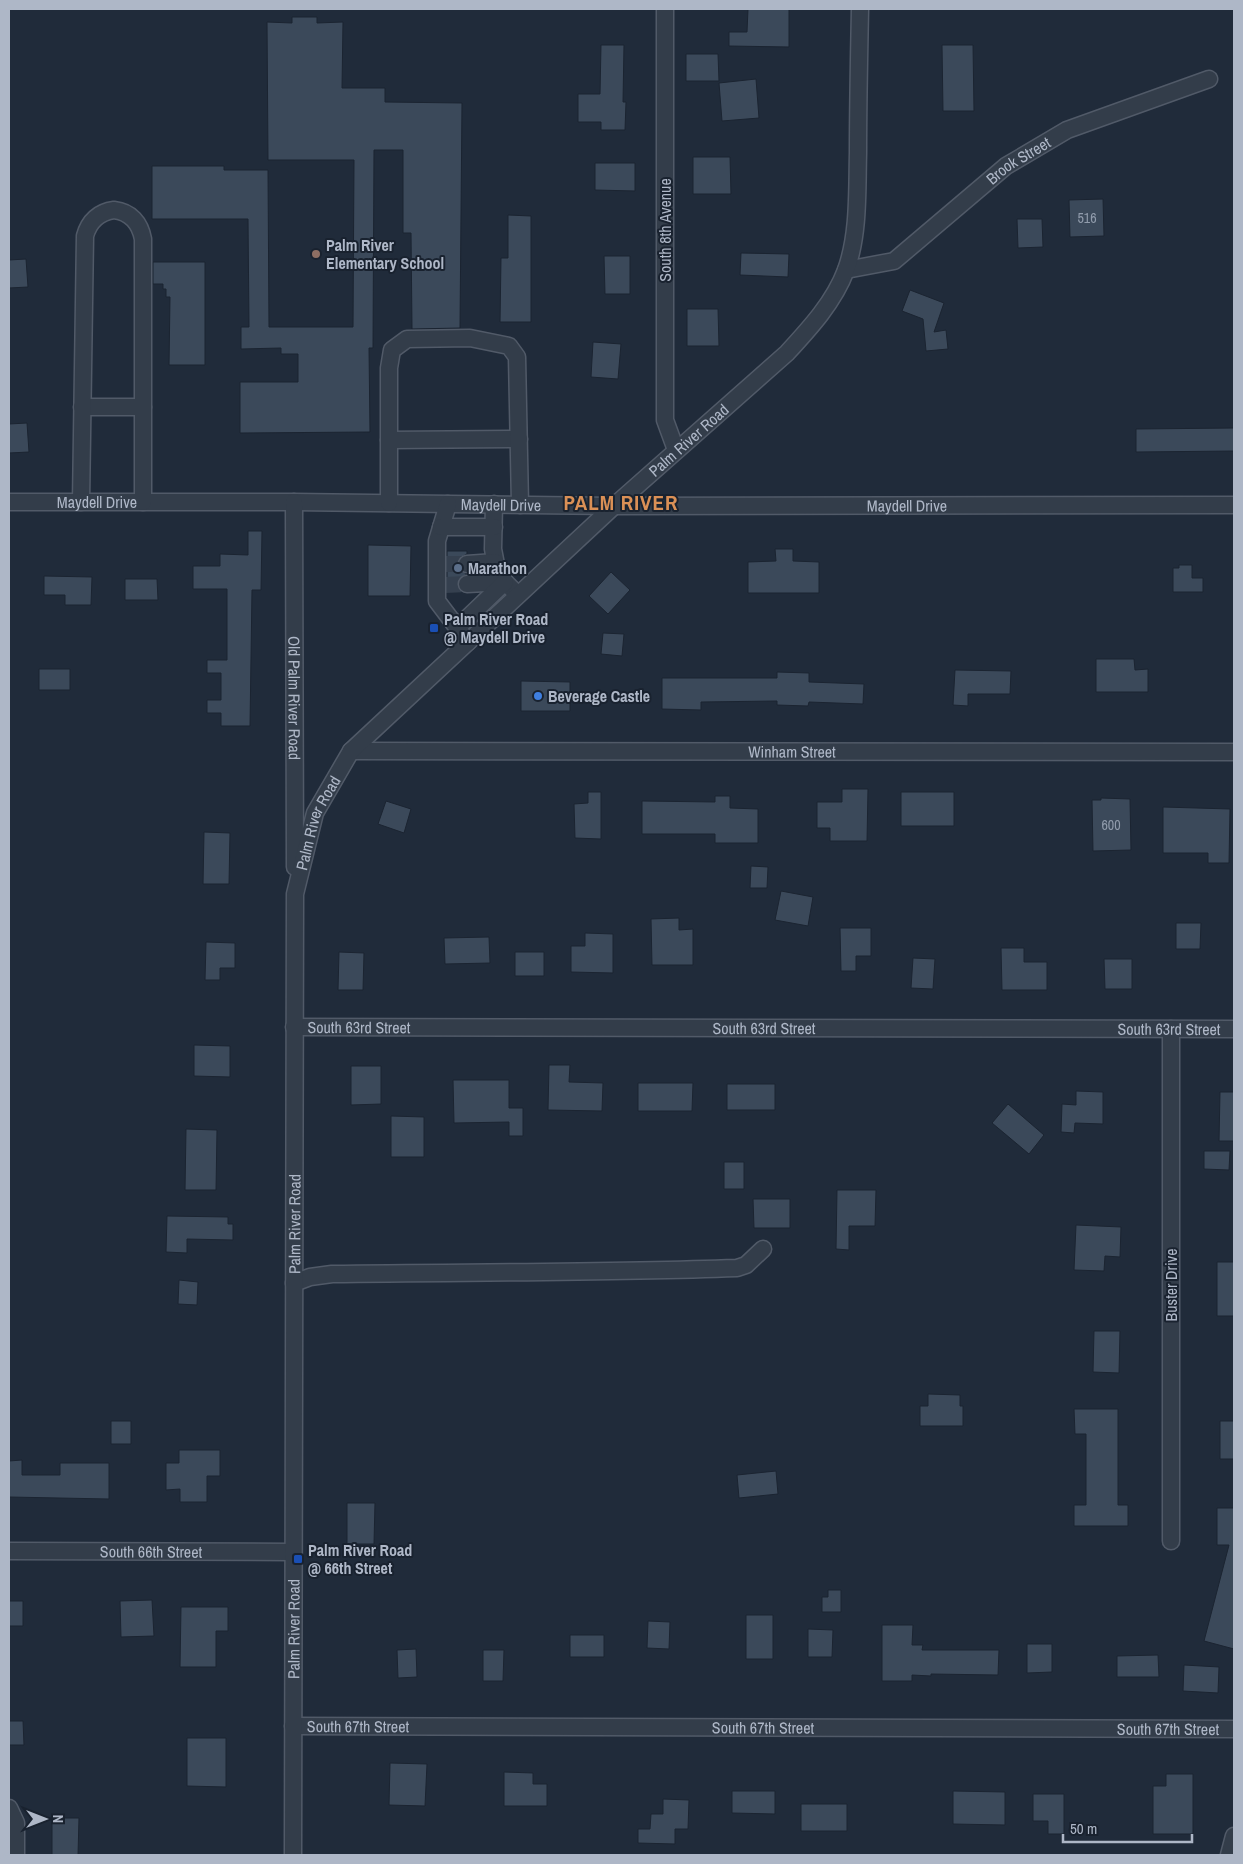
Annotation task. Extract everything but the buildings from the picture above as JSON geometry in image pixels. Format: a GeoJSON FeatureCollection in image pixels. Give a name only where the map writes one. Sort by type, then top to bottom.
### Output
{"type":"FeatureCollection","features":[{"type":"Feature","properties":{"kind":"street","name":"South 8th Avenue"},"geometry":{"type":"LineString","coordinates":[[665,9],[665,420],[676,450]]}},
{"type":"Feature","properties":{"kind":"street","name":"Palm River Road"},"geometry":{"type":"LineString","coordinates":[[293,1855],[295,894],[315,812],[351,751],[614,506],[787,353],[812,326],[832,298],[846,270],[854,239],[857,195],[860,9]]}},
{"type":"Feature","properties":{"kind":"street","name":"Brook Street"},"geometry":{"type":"LineString","coordinates":[[846,270],[894,261],[1006,166],[1067,130],[1209,80]]}},
{"type":"Feature","properties":{"kind":"street"},"geometry":{"type":"LineString","coordinates":[[81,502],[85,236],[88,227],[95,218],[114,210],[133,218],[139,225],[143,239],[143,502]]}},
{"type":"Feature","properties":{"kind":"street"},"geometry":{"type":"LineString","coordinates":[[389,503],[389,368],[392,350],[407,340],[470,338],[509,346],[517,357],[520,505]]}},
{"type":"Feature","properties":{"kind":"street"},"geometry":{"type":"LineString","coordinates":[[82,407],[143,407]]}},
{"type":"Feature","properties":{"kind":"street"},"geometry":{"type":"LineString","coordinates":[[389,440],[519,439]]}},
{"type":"Feature","properties":{"kind":"street","name":"Maydell Drive"},"geometry":{"type":"LineString","coordinates":[[9,502],[294,502],[614,506],[1234,505]]}},
{"type":"Feature","properties":{"kind":"street","name":"Old Palm River Road"},"geometry":{"type":"LineString","coordinates":[[294,502],[295,894]]}},
{"type":"Feature","properties":{"kind":"street"},"geometry":{"type":"LineString","coordinates":[[448,504],[437,541],[441,570],[437,601],[468,642]]}},
{"type":"Feature","properties":{"kind":"street"},"geometry":{"type":"LineString","coordinates":[[494,504],[498,568],[518,595]]}},
{"type":"Feature","properties":{"kind":"street"},"geometry":{"type":"LineString","coordinates":[[441,527],[494,527]]}},
{"type":"Feature","properties":{"kind":"street"},"geometry":{"type":"LineString","coordinates":[[457,628],[498,568]]}},
{"type":"Feature","properties":{"kind":"street"},"geometry":{"type":"LineString","coordinates":[[498,568],[467,570],[498,568]]}},
{"type":"Feature","properties":{"kind":"street","name":"Winham Street"},"geometry":{"type":"LineString","coordinates":[[351,751],[1234,752]]}},
{"type":"Feature","properties":{"kind":"street","name":"South 63rd Street"},"geometry":{"type":"LineString","coordinates":[[294,1027],[1234,1029]]}},
{"type":"Feature","properties":{"kind":"street","name":"Buster Drive"},"geometry":{"type":"LineString","coordinates":[[1171,1029],[1171,1541]]}},
{"type":"Feature","properties":{"kind":"street"},"geometry":{"type":"LineString","coordinates":[[294,1283],[332,1274],[614,1272],[737,1268],[746,1266],[763,1249]]}},
{"type":"Feature","properties":{"kind":"street","name":"South 66th Street"},"geometry":{"type":"LineString","coordinates":[[9,1551],[293,1552]]}},
{"type":"Feature","properties":{"kind":"street","name":"South 67th Street"},"geometry":{"type":"LineString","coordinates":[[293,1726],[1234,1729]]}},
{"type":"Feature","properties":{"kind":"street"},"geometry":{"type":"LineString","coordinates":[[9,1808],[16,1823],[16,1855]]}},
{"type":"Feature","properties":{"kind":"street"},"geometry":{"type":"LineString","coordinates":[[1229,1855],[1234,1836]]}},
{"type":"Feature","properties":{"kind":"tunnel"},"geometry":{"type":"LineString","coordinates":[[445,564],[467,564]]}},
{"type":"Feature","properties":{"kind":"tunnel"},"geometry":{"type":"LineString","coordinates":[[445,585],[467,584]]}},
{"type":"Feature","properties":{"kind":"place","name":"Palm River Elementary School"},"geometry":{"type":"Point","coordinates":[316,254]}},
{"type":"Feature","properties":{"kind":"place","name":"Marathon"},"geometry":{"type":"Point","coordinates":[458,568]}},
{"type":"Feature","properties":{"kind":"place","name":"Palm River Road @ Maydell Drive"},"geometry":{"type":"Point","coordinates":[434,628]}},
{"type":"Feature","properties":{"kind":"place","name":"Beverage Castle"},"geometry":{"type":"Point","coordinates":[538,696]}},
{"type":"Feature","properties":{"kind":"place","name":"Palm River Road @ 66th Street"},"geometry":{"type":"Point","coordinates":[298,1559]}},
{"type":"Feature","properties":{"kind":"district","name":"PALM RIVER"},"geometry":{"type":"Point","coordinates":[621,502]}}]}
